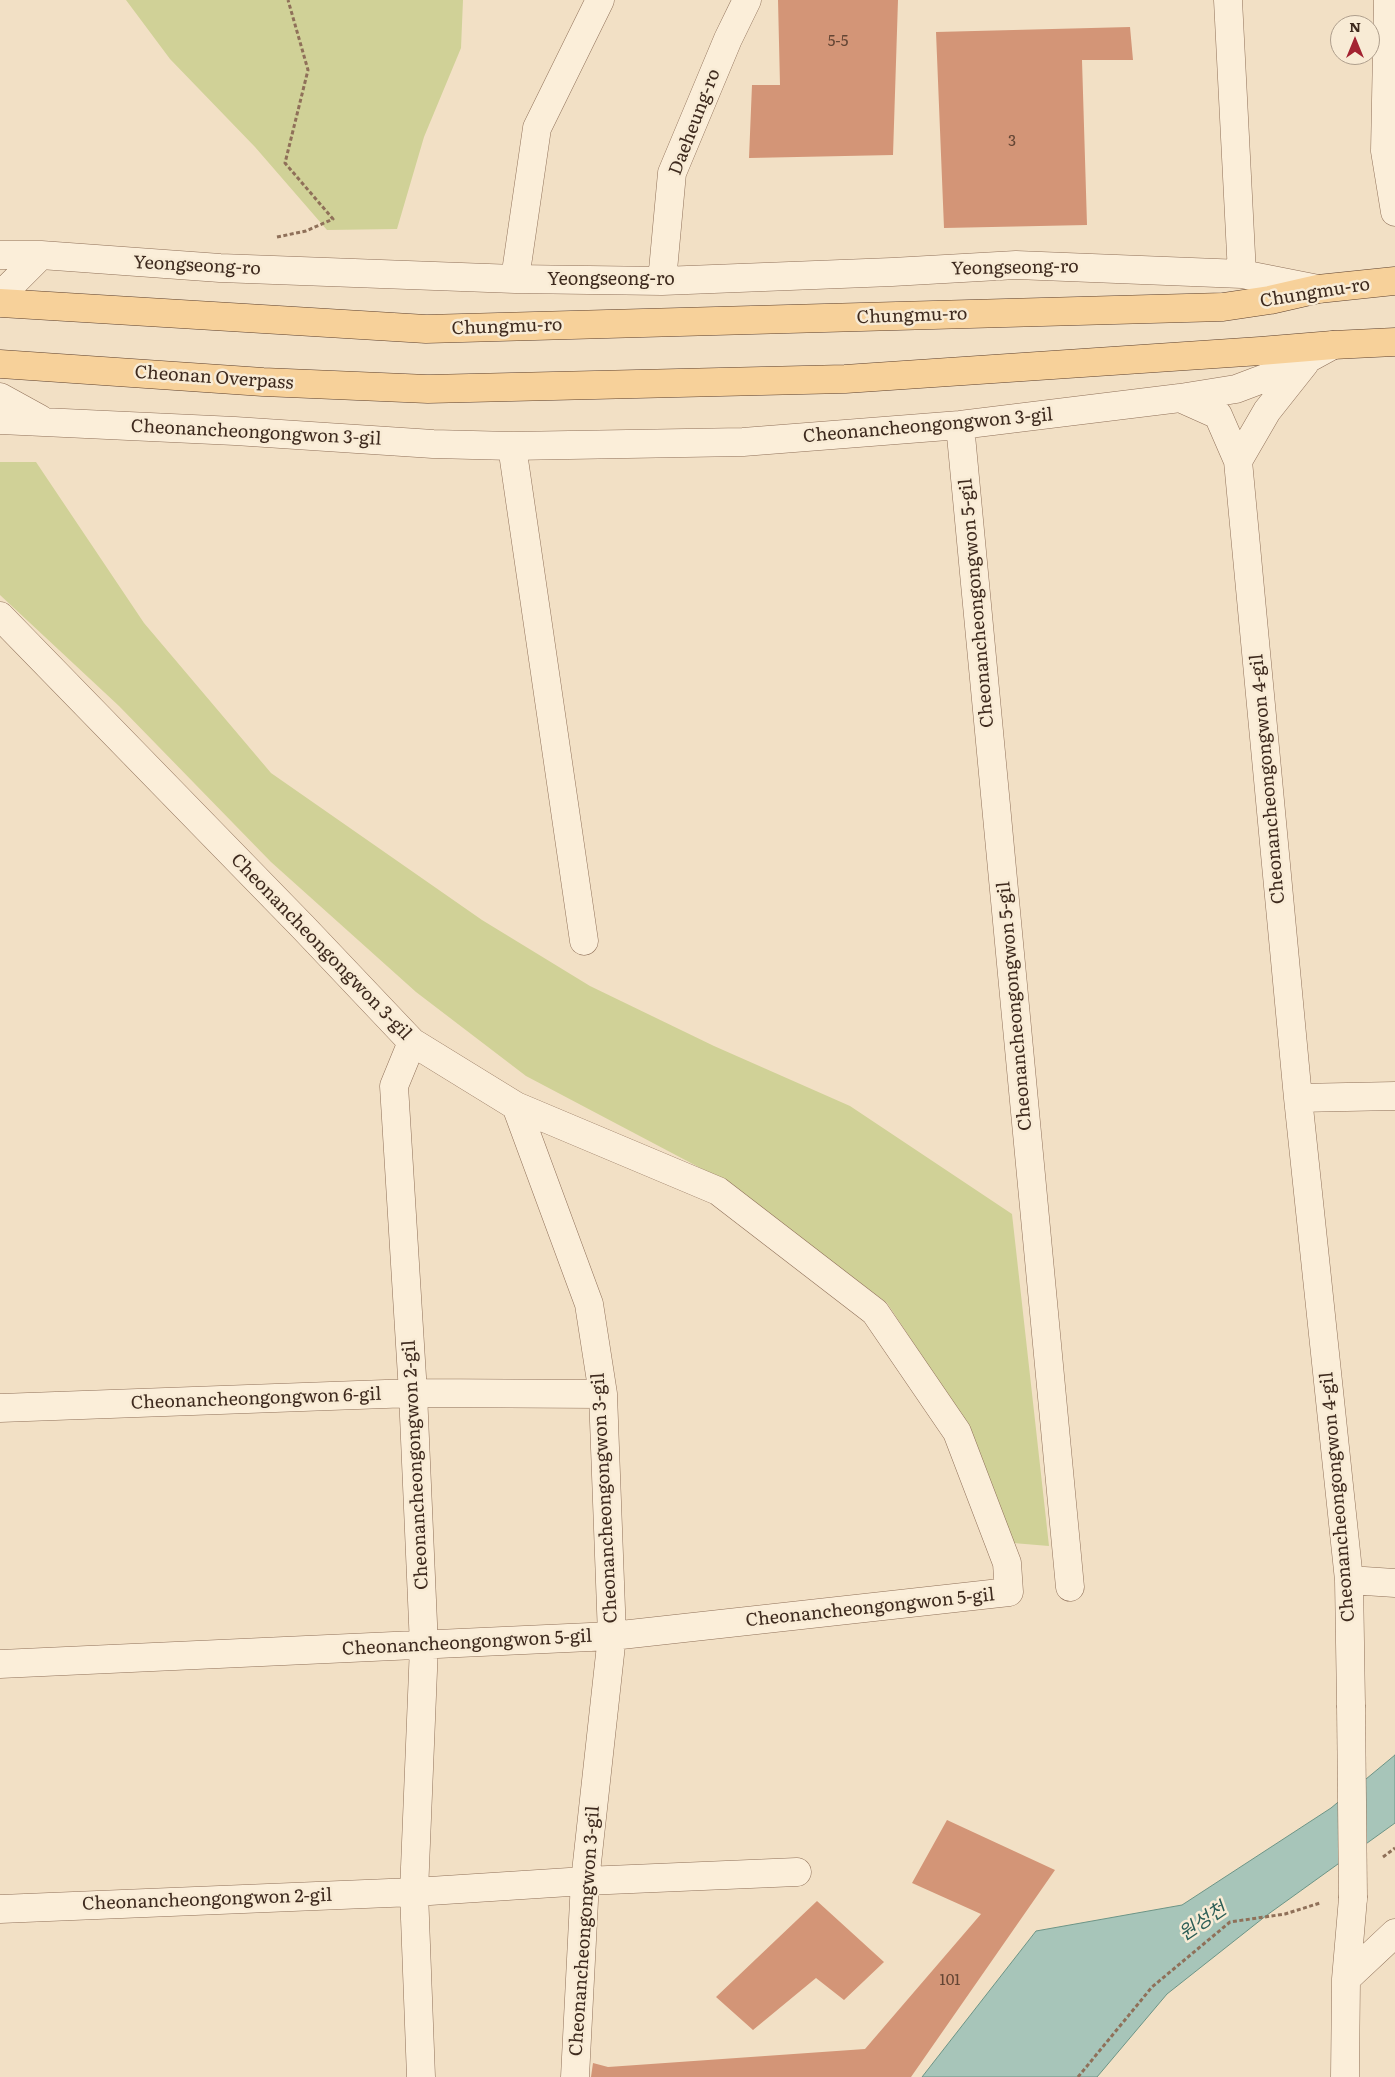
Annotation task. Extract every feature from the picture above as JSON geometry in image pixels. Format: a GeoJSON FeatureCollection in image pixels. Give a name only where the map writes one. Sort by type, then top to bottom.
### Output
{"type":"FeatureCollection","features":[{"type":"Feature","properties":{"kind":"main road","name":"Chungmu-ro"},"geometry":{"type":"LineString","coordinates":[[0,303],[426,329],[1223,307],[1270,300],[1318,288],[1395,281]]}},
{"type":"Feature","properties":{"kind":"main road"},"geometry":{"type":"LineString","coordinates":[[1333,345],[1395,342]]}},
{"type":"Feature","properties":{"kind":"main road","name":"Cheonan Overpass"},"geometry":{"type":"LineString","coordinates":[[0,364],[263,382],[428,389],[845,379],[1260,352],[1333,345]]}},
{"type":"Feature","properties":{"kind":"street"},"geometry":{"type":"LineString","coordinates":[[515,279],[537,128],[600,0]]}},
{"type":"Feature","properties":{"kind":"street","name":"Daeheung-ro"},"geometry":{"type":"LineString","coordinates":[[662,281],[672,173],[728,39],[747,0]]}},
{"type":"Feature","properties":{"kind":"street"},"geometry":{"type":"LineString","coordinates":[[1228,0],[1242,274]]}},
{"type":"Feature","properties":{"kind":"street"},"geometry":{"type":"LineString","coordinates":[[1388,0],[1385,151],[1395,212]]}},
{"type":"Feature","properties":{"kind":"street","name":"Yeongseong-ro"},"geometry":{"type":"LineString","coordinates":[[0,255],[41,255],[220,268],[515,279],[662,281],[1016,265],[1242,274],[1318,288]]}},
{"type":"Feature","properties":{"kind":"street"},"geometry":{"type":"LineString","coordinates":[[0,296],[41,255]]}},
{"type":"Feature","properties":{"kind":"street","name":"Cheonancheongongwon 3-gil"},"geometry":{"type":"LineString","coordinates":[[0,420],[433,444],[512,446],[743,442],[960,425],[1180,398],[1236,389],[1289,369],[1333,345]]}},
{"type":"Feature","properties":{"kind":"street"},"geometry":{"type":"LineString","coordinates":[[1238,461],[1267,411],[1309,358]]}},
{"type":"Feature","properties":{"kind":"street"},"geometry":{"type":"LineString","coordinates":[[0,397],[44,421]]}},
{"type":"Feature","properties":{"kind":"street","name":"Cheonancheongongwon 4-gil"},"geometry":{"type":"LineString","coordinates":[[1180,398],[1218,415],[1238,461],[1298,1098],[1349,1580],[1353,1898],[1346,1979],[1345,2077]]}},
{"type":"Feature","properties":{"kind":"street","name":"Cheonancheongongwon 5-gil"},"geometry":{"type":"LineString","coordinates":[[960,425],[1070,1587]]}},
{"type":"Feature","properties":{"kind":"street"},"geometry":{"type":"LineString","coordinates":[[512,446],[584,941]]}},
{"type":"Feature","properties":{"kind":"street","name":"Cheonancheongongwon 3-gil"},"geometry":{"type":"LineString","coordinates":[[0,616],[412,1042],[516,1106],[589,1304],[603,1394],[612,1636],[584,1881],[575,2077]]}},
{"type":"Feature","properties":{"kind":"street","name":"Cheonancheongongwon 2-gil"},"geometry":{"type":"LineString","coordinates":[[412,1042],[394,1086],[413,1393],[424,1646],[414,1892],[421,2077]]}},
{"type":"Feature","properties":{"kind":"street"},"geometry":{"type":"LineString","coordinates":[[1298,1098],[1395,1096]]}},
{"type":"Feature","properties":{"kind":"street","name":"Cheonancheongongwon 5-gil"},"geometry":{"type":"LineString","coordinates":[[0,1664],[612,1636],[1009,1592],[1007,1563],[957,1432],[875,1312],[718,1191],[516,1106]]}},
{"type":"Feature","properties":{"kind":"street","name":"Cheonancheongongwon 6-gil"},"geometry":{"type":"LineString","coordinates":[[0,1408],[413,1393],[603,1394]]}},
{"type":"Feature","properties":{"kind":"street"},"geometry":{"type":"LineString","coordinates":[[1349,1580],[1395,1583]]}},
{"type":"Feature","properties":{"kind":"street"},"geometry":{"type":"LineString","coordinates":[[414,1892],[584,1881],[797,1872]]}},
{"type":"Feature","properties":{"kind":"street","name":"Cheonancheongongwon 2-gil"},"geometry":{"type":"LineString","coordinates":[[0,1909],[414,1892]]}},
{"type":"Feature","properties":{"kind":"street"},"geometry":{"type":"LineString","coordinates":[[1346,1979],[1395,1932]]}},
{"type":"Feature","properties":{"kind":"path"},"geometry":{"type":"LineString","coordinates":[[270,238],[306,231],[333,219],[285,163],[308,70],[288,0]]}},
{"type":"Feature","properties":{"kind":"path"},"geometry":{"type":"LineString","coordinates":[[1379,1860],[1395,1848]]}},
{"type":"Feature","properties":{"kind":"path"},"geometry":{"type":"LineString","coordinates":[[1078,2077],[1152,1987],[1230,1922],[1285,1914],[1317,1905],[1325,1900]]}},
{"type":"Feature","properties":{"kind":"green space"},"geometry":{"type":"Polygon","coordinates":[[[126,0],[463,0],[461,48],[424,137],[397,229],[327,230],[255,147],[170,59],[126,0]]]}},
{"type":"Feature","properties":{"kind":"green space"},"geometry":{"type":"Polygon","coordinates":[[[0,462],[36,462],[144,623],[271,773],[482,920],[590,986],[714,1046],[850,1106],[1012,1214],[1049,1546],[1013,1543],[971,1430],[887,1303],[725,1181],[526,1076],[416,992],[271,862],[119,706],[0,595],[0,462]]]}},
{"type":"Feature","properties":{"kind":"water","name":"원성천"},"geometry":{"type":"Polygon","coordinates":[[[1395,1755],[1395,1823],[1267,1915],[1167,1994],[1097,2077],[922,2077],[1036,1931],[1182,1905],[1331,1808],[1395,1755]]]}},
{"type":"Feature","properties":{"kind":"building"},"geometry":{"type":"Polygon","coordinates":[[[778,0],[898,0],[893,155],[749,158],[752,85],[780,85],[778,0]]]}},
{"type":"Feature","properties":{"kind":"building"},"geometry":{"type":"Polygon","coordinates":[[[1130,27],[1133,60],[1082,60],[1087,225],[944,228],[936,32],[1130,27]]]}},
{"type":"Feature","properties":{"kind":"building"},"geometry":{"type":"Polygon","coordinates":[[[947,1820],[1055,1870],[911,2077],[591,2077],[593,2063],[608,2067],[865,2049],[981,1914],[912,1883],[947,1820]]]}},
{"type":"Feature","properties":{"kind":"building"},"geometry":{"type":"Polygon","coordinates":[[[817,1901],[884,1962],[844,2000],[816,1978],[753,2030],[716,1997],[817,1901]]]}}]}
